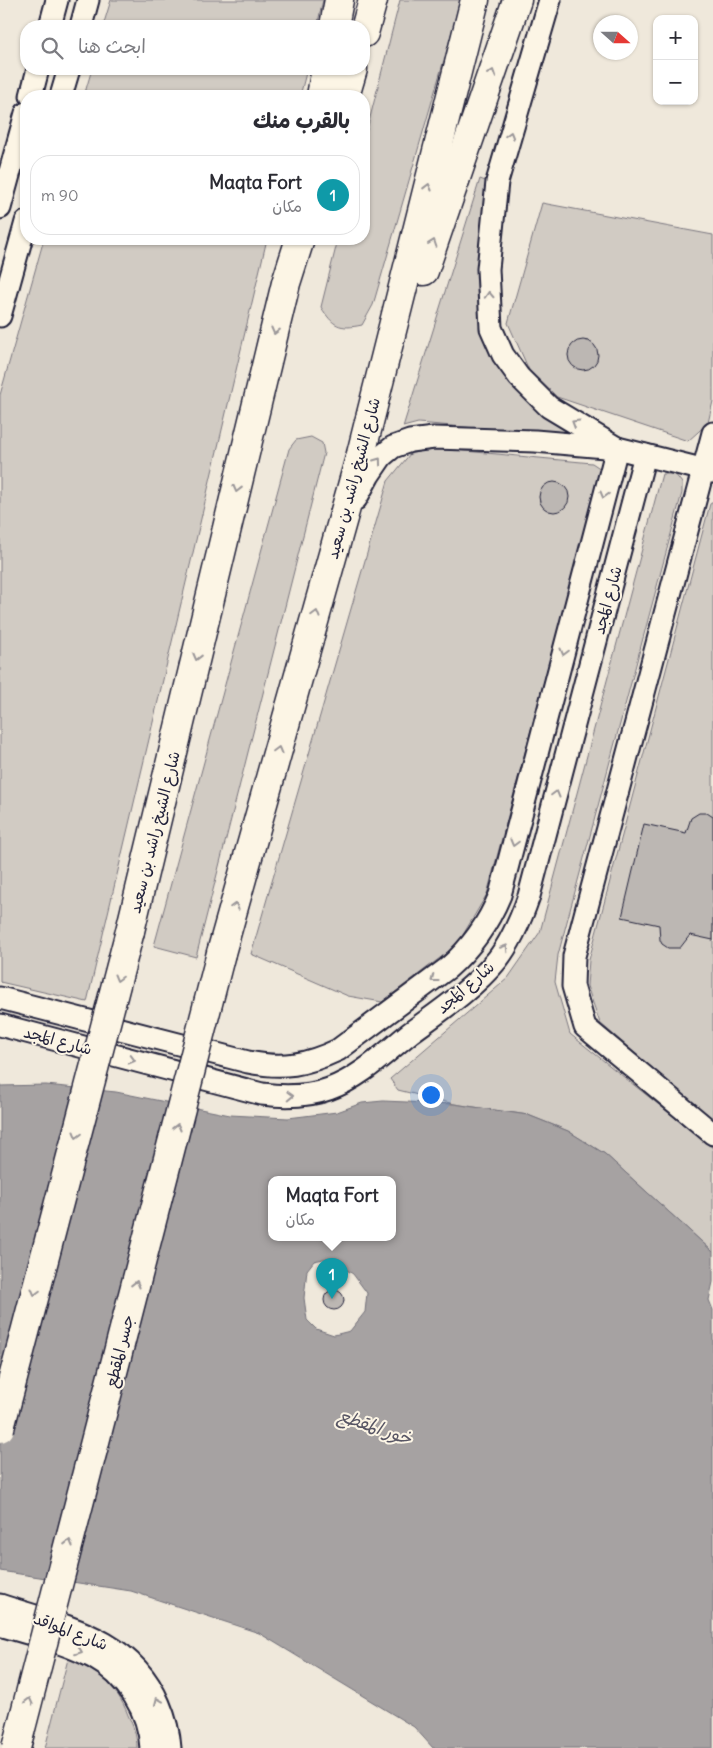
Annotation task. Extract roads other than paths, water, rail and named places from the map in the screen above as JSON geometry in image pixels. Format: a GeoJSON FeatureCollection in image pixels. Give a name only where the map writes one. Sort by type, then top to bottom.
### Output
{"type":"FeatureCollection","features":[{"type":"Feature","properties":{"kind":"highway"},"geometry":{"type":"LineString","coordinates":[[335,20],[339,0]]}},
{"type":"Feature","properties":{"kind":"highway"},"geometry":{"type":"LineString","coordinates":[[368,20],[373,0]]}},
{"type":"Feature","properties":{"kind":"highway","name":"شارع الشيخ راشد بن سعيد"},"geometry":{"type":"LineString","coordinates":[[222,953],[361,454],[475,0]]}},
{"type":"Feature","properties":{"kind":"highway"},"geometry":{"type":"LineString","coordinates":[[361,454],[517,0]]}},
{"type":"Feature","properties":{"kind":"highway"},"geometry":{"type":"LineString","coordinates":[[322,90],[325,75]]}},
{"type":"Feature","properties":{"kind":"highway"},"geometry":{"type":"LineString","coordinates":[[347,90],[351,75]]}},
{"type":"Feature","properties":{"kind":"highway"},"geometry":{"type":"LineString","coordinates":[[286,283],[294,245]]}},
{"type":"Feature","properties":{"kind":"highway","name":"شارع الشيخ راشد بن سعيد"},"geometry":{"type":"LineString","coordinates":[[0,1428],[130,931],[286,283],[298,245]]}},
{"type":"Feature","properties":{"kind":"highway","name":"جسر المقطع"},"geometry":{"type":"LineString","coordinates":[[16,1748],[222,953]]}},
{"type":"Feature","properties":{"kind":"street"},"geometry":{"type":"LineString","coordinates":[[52,20],[57,0]]}},
{"type":"Feature","properties":{"kind":"street"},"geometry":{"type":"LineString","coordinates":[[83,20],[88,0]]}},
{"type":"Feature","properties":{"kind":"street"},"geometry":{"type":"LineString","coordinates":[[550,0],[497,182],[488,269],[491,328],[503,355],[519,377],[549,407],[617,448]]}},
{"type":"Feature","properties":{"kind":"street"},"geometry":{"type":"LineString","coordinates":[[33,90],[36,75]]}},
{"type":"Feature","properties":{"kind":"street"},"geometry":{"type":"LineString","coordinates":[[63,90],[67,75]]}},
{"type":"Feature","properties":{"kind":"street"},"geometry":{"type":"LineString","coordinates":[[0,208],[20,134]]}},
{"type":"Feature","properties":{"kind":"street"},"geometry":{"type":"LineString","coordinates":[[0,316],[20,244]]}},
{"type":"Feature","properties":{"kind":"street"},"geometry":{"type":"LineString","coordinates":[[713,433],[709,471],[574,956],[572,986],[586,1027],[713,1134]]}},
{"type":"Feature","properties":{"kind":"street"},"geometry":{"type":"LineString","coordinates":[[338,535],[369,475],[382,456],[393,447],[410,441],[434,438],[535,441],[617,448],[709,471]]}},
{"type":"Feature","properties":{"kind":"street","name":"شارع المَجد"},"geometry":{"type":"LineString","coordinates":[[0,998],[248,1062],[266,1066],[285,1066],[304,1064],[338,1050],[462,956],[484,928],[500,895],[617,448]]}},
{"type":"Feature","properties":{"kind":"street","name":"شارع المَجد"},"geometry":{"type":"LineString","coordinates":[[0,1025],[262,1094],[296,1096],[330,1089],[360,1073],[472,986],[497,960],[507,945],[516,930],[529,896],[645,455]]}},
{"type":"Feature","properties":{"kind":"street","name":"شارع المواقد"},"geometry":{"type":"LineString","coordinates":[[0,1606],[92,1636],[117,1650],[138,1668],[154,1691],[165,1716],[170,1748]]}},
{"type":"Feature","properties":{"kind":"street","name":"شارع المواقد"},"geometry":{"type":"LineString","coordinates":[[0,1624],[80,1651],[108,1666],[120,1677],[138,1701],[148,1728],[151,1748]]}},
{"type":"Feature","properties":{"kind":"water","name":"خور المقطع"},"geometry":{"type":"Polygon","coordinates":[[[46,1085],[116,1092],[230,1115],[288,1118],[337,1112],[362,1103],[383,1101],[454,1104],[528,1115],[568,1131],[605,1154],[713,1252],[713,1282],[709,1300],[713,1310],[713,1748],[433,1748],[414,1727],[259,1633],[131,1591],[0,1571],[0,1086],[46,1085]],[[328,1258],[314,1261],[307,1270],[304,1298],[307,1320],[316,1329],[334,1335],[350,1331],[365,1312],[367,1293],[353,1274],[328,1258]]]}},
{"type":"Feature","properties":{"kind":"place","name":"Maqta Fort"},"geometry":{"type":"Point","coordinates":[332,1299]}}]}
